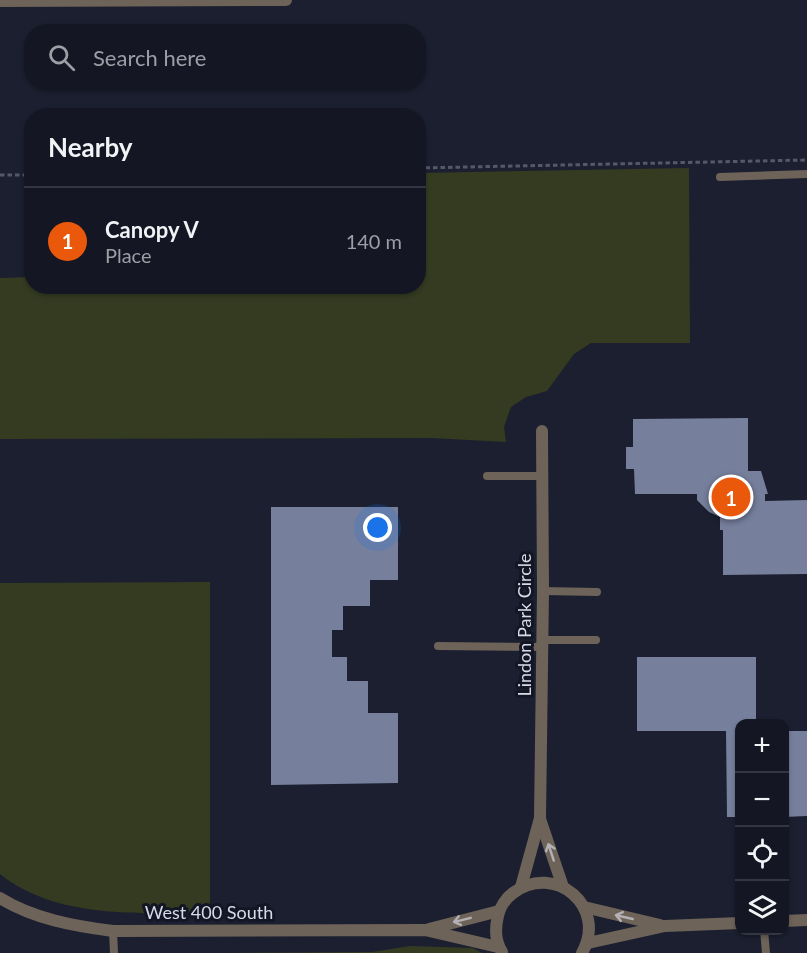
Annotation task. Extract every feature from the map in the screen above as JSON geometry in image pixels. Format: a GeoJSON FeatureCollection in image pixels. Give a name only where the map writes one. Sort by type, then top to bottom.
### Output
{"type":"FeatureCollection","features":[{"type":"Feature","properties":{"kind":"street"},"geometry":{"type":"LineString","coordinates":[[0,1],[286,0]]}},
{"type":"Feature","properties":{"kind":"street","name":"Lindon Park Circle"},"geometry":{"type":"LineString","coordinates":[[540,818],[543,644],[542,432]]}},
{"type":"Feature","properties":{"kind":"street"},"geometry":{"type":"LineString","coordinates":[[540,818],[563,886]]}},
{"type":"Feature","properties":{"kind":"street"},"geometry":{"type":"LineString","coordinates":[[521,887],[540,818]]}},
{"type":"Feature","properties":{"kind":"street"},"geometry":{"type":"LineString","coordinates":[[499,911],[508,897],[521,887],[547,882],[563,886],[574,894],[584,908],[590,927],[585,948],[665,926],[735,923]]}},
{"type":"Feature","properties":{"kind":"street","name":"West 400 South"},"geometry":{"type":"LineString","coordinates":[[0,898],[15,907],[52,920],[113,931],[425,930],[499,911],[495,927],[500,950],[425,930]]}},
{"type":"Feature","properties":{"kind":"street"},"geometry":{"type":"LineString","coordinates":[[584,908],[665,926]]}},
{"type":"Feature","properties":{"kind":"street"},"geometry":{"type":"LineString","coordinates":[[789,921],[807,920]]}},
{"type":"Feature","properties":{"kind":"lane"},"geometry":{"type":"LineString","coordinates":[[720,177],[807,174]]}},
{"type":"Feature","properties":{"kind":"lane"},"geometry":{"type":"LineString","coordinates":[[487,476],[543,476]]}},
{"type":"Feature","properties":{"kind":"lane"},"geometry":{"type":"LineString","coordinates":[[543,591],[597,592]]}},
{"type":"Feature","properties":{"kind":"lane"},"geometry":{"type":"LineString","coordinates":[[438,646],[543,644],[596,640]]}},
{"type":"Feature","properties":{"kind":"lane"},"geometry":{"type":"LineString","coordinates":[[113,931],[114,953]]}},
{"type":"Feature","properties":{"kind":"lane"},"geometry":{"type":"LineString","coordinates":[[764,935],[766,953]]}},
{"type":"Feature","properties":{"kind":"path"},"geometry":{"type":"LineString","coordinates":[[426,168],[807,159]]}},
{"type":"Feature","properties":{"kind":"path"},"geometry":{"type":"LineString","coordinates":[[0,175],[24,175]]}},
{"type":"Feature","properties":{"kind":"green space"},"geometry":{"type":"Polygon","coordinates":[[[689,168],[690,343],[591,343],[574,354],[547,391],[526,397],[511,407],[504,427],[506,442],[431,438],[0,439],[0,278],[24,277],[24,294],[426,294],[426,173],[689,168]]]}},
{"type":"Feature","properties":{"kind":"green space"},"geometry":{"type":"Polygon","coordinates":[[[210,582],[210,914],[128,913],[73,906],[23,889],[0,874],[0,583],[210,582]]]}},
{"type":"Feature","properties":{"kind":"green space"},"geometry":{"type":"Polygon","coordinates":[[[410,946],[473,948],[482,953],[227,953],[372,952],[410,946]]]}},
{"type":"Feature","properties":{"kind":"building"},"geometry":{"type":"Polygon","coordinates":[[[748,418],[748,471],[761,471],[768,494],[765,494],[765,501],[807,500],[807,574],[723,575],[723,530],[720,530],[720,517],[709,512],[697,500],[697,494],[635,494],[634,469],[626,469],[626,447],[633,447],[633,419],[748,418]]]}},
{"type":"Feature","properties":{"kind":"building"},"geometry":{"type":"Polygon","coordinates":[[[271,507],[398,507],[398,580],[370,580],[370,606],[343,606],[343,630],[332,630],[332,657],[347,657],[347,681],[368,681],[368,713],[398,713],[398,783],[271,785],[271,507]]]}},
{"type":"Feature","properties":{"kind":"building"},"geometry":{"type":"Polygon","coordinates":[[[637,657],[756,657],[756,719],[735,719],[735,817],[727,817],[726,731],[637,731],[637,657]]]}},
{"type":"Feature","properties":{"kind":"building"},"geometry":{"type":"Polygon","coordinates":[[[789,731],[807,731],[807,816],[789,817],[789,731]]]}},
{"type":"Feature","properties":{"kind":"place","name":"Canopy V"},"geometry":{"type":"Point","coordinates":[731,497]}}]}
